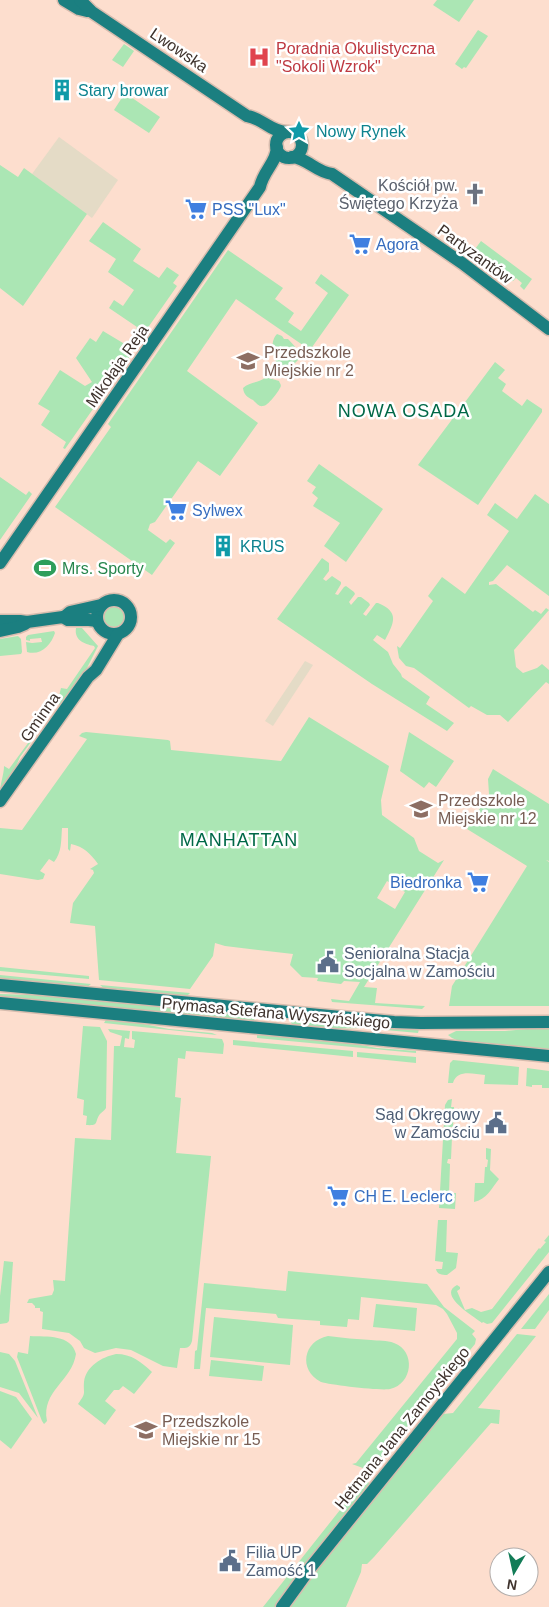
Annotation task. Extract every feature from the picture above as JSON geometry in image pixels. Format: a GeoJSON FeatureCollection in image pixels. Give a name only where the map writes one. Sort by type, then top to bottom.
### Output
{"type":"FeatureCollection","features":[{"type":"Feature","properties":{"kind":"main road","name":"Lwowska"},"geometry":{"type":"LineString","coordinates":[[64,0],[79,9],[92,12]]}},
{"type":"Feature","properties":{"kind":"main road","name":"Lwowska"},"geometry":{"type":"LineString","coordinates":[[80,0],[92,12],[247,116],[258,119],[277,131],[287,132]]}},
{"type":"Feature","properties":{"kind":"main road","name":"Lwowska"},"geometry":{"type":"LineString","coordinates":[[247,116],[277,146]]}},
{"type":"Feature","properties":{"kind":"main road"},"geometry":{"type":"LineString","coordinates":[[287,132],[297,135],[301,139],[302,145],[300,151],[290,157],[280,153],[277,146],[280,137],[287,132]]}},
{"type":"Feature","properties":{"kind":"main road","name":"Partyzantów"},"geometry":{"type":"LineString","coordinates":[[302,145],[306,151],[327,167],[332,174]]}},
{"type":"Feature","properties":{"kind":"main road","name":"Mikołaja Reja"},"geometry":{"type":"LineString","coordinates":[[0,563],[260,186],[276,157],[277,146]]}},
{"type":"Feature","properties":{"kind":"main road","name":"Mikołaja Reja"},"geometry":{"type":"LineString","coordinates":[[260,186],[267,182],[283,161],[290,157]]}},
{"type":"Feature","properties":{"kind":"main road","name":"Partyzantów"},"geometry":{"type":"LineString","coordinates":[[290,157],[302,159],[332,174],[462,264],[549,329]]}},
{"type":"Feature","properties":{"kind":"main road"},"geometry":{"type":"LineString","coordinates":[[0,632],[18,627],[27,622],[64,617],[70,612],[101,605],[109,600],[118,600],[126,604],[130,610],[131,617],[130,624],[118,634],[108,633],[100,626],[88,620],[68,620],[64,617]]}},
{"type":"Feature","properties":{"kind":"main road"},"geometry":{"type":"LineString","coordinates":[[100,626],[97,612],[101,605]]}},
{"type":"Feature","properties":{"kind":"main road"},"geometry":{"type":"LineString","coordinates":[[0,622],[20,620],[27,622]]}},
{"type":"Feature","properties":{"kind":"main road","name":"Gminna"},"geometry":{"type":"LineString","coordinates":[[88,677],[103,642],[100,626]]}},
{"type":"Feature","properties":{"kind":"main road","name":"Gminna"},"geometry":{"type":"LineString","coordinates":[[0,801],[88,677],[96,670],[118,634]]}},
{"type":"Feature","properties":{"kind":"main road","name":"Prymasa Stefana Wyszyńskiego"},"geometry":{"type":"LineString","coordinates":[[0,985],[394,1022],[549,1022]]}},
{"type":"Feature","properties":{"kind":"main road","name":"Prymasa Stefana Wyszyńskiego"},"geometry":{"type":"LineString","coordinates":[[0,1003],[549,1056]]}},
{"type":"Feature","properties":{"kind":"main road","name":"Hetmana Jana Zamoyskiego"},"geometry":{"type":"LineString","coordinates":[[282,1607],[311,1567],[549,1272]]}},
{"type":"Feature","properties":{"kind":"shaded area"},"geometry":{"type":"Polygon","coordinates":[[[59,137],[118,180],[92,218],[32,174],[59,137]]]}},
{"type":"Feature","properties":{"kind":"shaded area"},"geometry":{"type":"Polygon","coordinates":[[[305,661],[313,665],[273,726],[265,721],[305,661]]]}},
{"type":"Feature","properties":{"kind":"green space"},"geometry":{"type":"Polygon","coordinates":[[[437,0],[474,0],[459,22],[433,5],[437,0]]]}},
{"type":"Feature","properties":{"kind":"green space"},"geometry":{"type":"Polygon","coordinates":[[[478,30],[488,36],[466,68],[462,69],[455,64],[478,30]]]}},
{"type":"Feature","properties":{"kind":"green space"},"geometry":{"type":"Polygon","coordinates":[[[124,44],[134,51],[123,67],[112,60],[124,44]]]}},
{"type":"Feature","properties":{"kind":"green space"},"geometry":{"type":"Polygon","coordinates":[[[125,93],[160,117],[149,133],[114,110],[125,93]]]}},
{"type":"Feature","properties":{"kind":"green space"},"geometry":{"type":"Polygon","coordinates":[[[0,165],[18,177],[24,168],[87,214],[23,306],[0,288],[0,165]]]}},
{"type":"Feature","properties":{"kind":"green space"},"geometry":{"type":"Polygon","coordinates":[[[103,222],[141,249],[133,261],[159,278],[167,267],[179,275],[173,283],[177,286],[140,339],[133,334],[137,327],[109,308],[114,300],[123,306],[134,290],[108,272],[116,259],[89,241],[103,222]]]}},
{"type":"Feature","properties":{"kind":"green space"},"geometry":{"type":"Polygon","coordinates":[[[481,241],[532,279],[524,290],[520,286],[522,283],[516,278],[513,281],[472,253],[481,241]]]}},
{"type":"Feature","properties":{"kind":"green space"},"geometry":{"type":"Polygon","coordinates":[[[228,250],[283,288],[275,299],[294,313],[288,322],[301,331],[328,293],[315,283],[321,274],[349,295],[310,350],[236,299],[187,371],[258,423],[220,476],[198,461],[155,522],[150,524],[148,530],[166,543],[170,539],[175,543],[152,575],[55,507],[111,427],[108,424],[228,250]]]}},
{"type":"Feature","properties":{"kind":"green space"},"geometry":{"type":"Polygon","coordinates":[[[103,331],[123,343],[132,342],[137,346],[65,449],[63,448],[66,442],[41,425],[50,411],[38,404],[60,370],[85,386],[92,382],[76,358],[90,338],[96,342],[103,331]]]}},
{"type":"Feature","properties":{"kind":"green space"},"geometry":{"type":"Polygon","coordinates":[[[277,334],[284,339],[288,339],[300,352],[298,360],[288,372],[279,367],[274,356],[273,344],[277,334]]]}},
{"type":"Feature","properties":{"kind":"green space"},"geometry":{"type":"Polygon","coordinates":[[[495,362],[505,370],[498,378],[506,384],[502,391],[522,406],[527,399],[542,409],[542,412],[478,505],[418,465],[495,362]]]}},
{"type":"Feature","properties":{"kind":"green space"},"geometry":{"type":"Polygon","coordinates":[[[265,378],[279,381],[281,386],[270,401],[262,406],[246,396],[243,388],[265,378]]]}},
{"type":"Feature","properties":{"kind":"green space"},"geometry":{"type":"Polygon","coordinates":[[[319,464],[383,509],[346,562],[324,546],[340,523],[313,506],[318,498],[312,493],[316,487],[307,481],[319,464]]]}},
{"type":"Feature","properties":{"kind":"green space"},"geometry":{"type":"Polygon","coordinates":[[[0,477],[26,495],[29,491],[32,494],[0,540],[0,477]]]}},
{"type":"Feature","properties":{"kind":"green space"},"geometry":{"type":"Polygon","coordinates":[[[535,494],[549,504],[549,596],[507,565],[493,581],[489,582],[489,585],[496,584],[533,612],[535,610],[541,614],[546,608],[549,610],[514,650],[516,667],[523,673],[542,664],[549,670],[549,684],[546,682],[508,722],[500,715],[487,715],[471,706],[469,708],[414,668],[406,666],[399,658],[397,646],[400,648],[433,601],[428,596],[442,577],[465,594],[509,531],[487,515],[495,503],[517,519],[535,494]]]}},
{"type":"Feature","properties":{"kind":"green space"},"geometry":{"type":"Polygon","coordinates":[[[322,558],[329,563],[329,571],[323,579],[326,581],[332,576],[341,582],[335,594],[338,595],[346,586],[355,594],[349,602],[351,605],[358,597],[369,603],[370,605],[363,614],[366,616],[376,603],[390,610],[393,623],[385,640],[377,635],[373,640],[388,652],[393,664],[402,677],[430,697],[426,704],[454,723],[447,731],[372,684],[277,619],[322,558]]]}},
{"type":"Feature","properties":{"kind":"green space"},"geometry":{"type":"Polygon","coordinates":[[[110,607],[118,607],[124,613],[124,621],[118,627],[110,627],[104,621],[104,613],[110,607]]]}},
{"type":"Feature","properties":{"kind":"green space"},"geometry":{"type":"Polygon","coordinates":[[[76,628],[82,628],[98,646],[83,676],[61,707],[58,700],[61,688],[67,689],[95,648],[83,643],[78,638],[76,628]]]}},
{"type":"Feature","properties":{"kind":"green space"},"geometry":{"type":"Polygon","coordinates":[[[54,631],[53,637],[45,649],[32,653],[27,652],[26,642],[42,642],[41,638],[30,639],[30,641],[26,640],[28,635],[54,631]]]}},
{"type":"Feature","properties":{"kind":"green space"},"geometry":{"type":"Polygon","coordinates":[[[18,636],[21,639],[21,654],[0,656],[0,639],[18,636]]]}},
{"type":"Feature","properties":{"kind":"green space"},"geometry":{"type":"Polygon","coordinates":[[[309,717],[389,766],[381,800],[382,815],[414,838],[419,851],[438,863],[444,860],[364,987],[377,988],[375,1003],[425,1006],[422,1009],[332,1002],[331,999],[349,1001],[360,982],[344,981],[341,984],[317,981],[318,978],[302,977],[290,965],[293,954],[225,946],[215,943],[213,956],[190,989],[99,980],[95,926],[70,923],[73,903],[94,873],[90,869],[98,864],[80,847],[71,844],[70,851],[68,849],[68,828],[62,828],[61,846],[57,858],[54,862],[49,859],[40,871],[45,874],[43,879],[38,880],[0,874],[0,828],[22,830],[87,739],[79,736],[82,733],[168,740],[170,741],[171,750],[281,761],[309,717]],[[387,881],[377,898],[395,909],[405,892],[387,881]]]}},
{"type":"Feature","properties":{"kind":"green space"},"geometry":{"type":"Polygon","coordinates":[[[48,719],[20,757],[12,776],[0,793],[4,766],[9,769],[42,724],[37,720],[48,719]]]}},
{"type":"Feature","properties":{"kind":"green space"},"geometry":{"type":"Polygon","coordinates":[[[409,732],[454,761],[436,787],[429,782],[424,788],[400,771],[409,732]]]}},
{"type":"Feature","properties":{"kind":"green space"},"geometry":{"type":"Polygon","coordinates":[[[493,769],[549,804],[549,861],[546,860],[549,862],[549,1006],[449,1006],[452,986],[527,866],[467,829],[489,794],[488,779],[493,769]]]}},
{"type":"Feature","properties":{"kind":"green space"},"geometry":{"type":"Polygon","coordinates":[[[0,967],[89,976],[89,979],[0,971],[0,967]]]}},
{"type":"Feature","properties":{"kind":"green space"},"geometry":{"type":"Polygon","coordinates":[[[0,975],[91,984],[86,988],[0,980],[0,975]]]}},
{"type":"Feature","properties":{"kind":"green space"},"geometry":{"type":"Polygon","coordinates":[[[100,985],[190,993],[185,998],[106,990],[100,985]]]}},
{"type":"Feature","properties":{"kind":"green space"},"geometry":{"type":"Polygon","coordinates":[[[0,994],[62,996],[255,1014],[254,1023],[0,998],[0,994]]]}},
{"type":"Feature","properties":{"kind":"green space"},"geometry":{"type":"Polygon","coordinates":[[[291,1017],[419,1029],[418,1033],[364,1028],[322,1029],[293,1025],[291,1017]]]}},
{"type":"Feature","properties":{"kind":"green space"},"geometry":{"type":"Polygon","coordinates":[[[107,1018],[169,1029],[217,1035],[104,1023],[107,1018]]]}},
{"type":"Feature","properties":{"kind":"green space"},"geometry":{"type":"Polygon","coordinates":[[[83,1026],[100,1027],[107,1041],[106,1108],[100,1114],[95,1124],[90,1125],[86,1125],[87,1116],[83,1115],[84,1100],[77,1098],[83,1026]]]}},
{"type":"Feature","properties":{"kind":"green space"},"geometry":{"type":"Polygon","coordinates":[[[549,1027],[549,1050],[459,1041],[448,1035],[456,1031],[505,1031],[549,1027]]]}},
{"type":"Feature","properties":{"kind":"green space"},"geometry":{"type":"Polygon","coordinates":[[[108,1029],[130,1031],[129,1039],[125,1038],[124,1047],[134,1048],[135,1040],[132,1039],[132,1031],[222,1039],[224,1044],[223,1054],[186,1051],[185,1059],[178,1058],[175,1097],[181,1098],[176,1153],[211,1156],[192,1341],[188,1347],[180,1348],[177,1368],[163,1366],[131,1350],[116,1348],[95,1353],[84,1348],[80,1341],[69,1333],[42,1329],[43,1312],[40,1311],[40,1308],[35,1308],[32,1303],[27,1303],[29,1299],[52,1295],[54,1290],[53,1280],[65,1281],[75,1138],[111,1140],[114,1046],[120,1046],[122,1036],[110,1032],[108,1029]]]}},
{"type":"Feature","properties":{"kind":"green space"},"geometry":{"type":"Polygon","coordinates":[[[257,1032],[334,1040],[377,1048],[416,1051],[416,1053],[257,1038],[257,1032]]]}},
{"type":"Feature","properties":{"kind":"green space"},"geometry":{"type":"Polygon","coordinates":[[[233,1040],[353,1051],[353,1057],[233,1045],[233,1040]]]}},
{"type":"Feature","properties":{"kind":"green space"},"geometry":{"type":"Polygon","coordinates":[[[357,1052],[416,1057],[416,1063],[357,1057],[357,1052]]]}},
{"type":"Feature","properties":{"kind":"green space"},"geometry":{"type":"Polygon","coordinates":[[[453,1060],[519,1067],[518,1085],[484,1084],[485,1075],[471,1073],[462,1074],[453,1083],[448,1083],[450,1063],[453,1060]]]}},
{"type":"Feature","properties":{"kind":"green space"},"geometry":{"type":"Polygon","coordinates":[[[527,1068],[549,1071],[549,1088],[542,1088],[542,1085],[526,1086],[527,1068]]]}},
{"type":"Feature","properties":{"kind":"green space"},"geometry":{"type":"Polygon","coordinates":[[[452,1099],[451,1107],[454,1107],[453,1127],[450,1127],[449,1137],[452,1137],[451,1159],[448,1159],[447,1163],[450,1164],[449,1193],[456,1193],[455,1209],[439,1208],[445,1105],[448,1100],[452,1099]]]}},
{"type":"Feature","properties":{"kind":"green space"},"geometry":{"type":"Polygon","coordinates":[[[486,1148],[491,1149],[490,1170],[499,1179],[485,1196],[474,1202],[475,1183],[484,1183],[485,1167],[487,1167],[488,1160],[486,1159],[486,1148]]]}},
{"type":"Feature","properties":{"kind":"green space"},"geometry":{"type":"Polygon","coordinates":[[[438,1220],[447,1220],[446,1252],[458,1253],[456,1268],[447,1275],[440,1274],[436,1269],[442,1269],[443,1262],[435,1261],[438,1220]]]}},
{"type":"Feature","properties":{"kind":"green space"},"geometry":{"type":"Polygon","coordinates":[[[549,1235],[549,1252],[492,1323],[482,1323],[465,1311],[454,1300],[451,1294],[452,1289],[457,1285],[460,1287],[457,1291],[465,1310],[472,1308],[481,1312],[492,1309],[539,1248],[546,1242],[544,1241],[549,1235]]]}},
{"type":"Feature","properties":{"kind":"green space"},"geometry":{"type":"Polygon","coordinates":[[[4,1261],[13,1262],[9,1321],[0,1324],[0,1296],[4,1261]]]}},
{"type":"Feature","properties":{"kind":"green space"},"geometry":{"type":"Polygon","coordinates":[[[288,1271],[427,1284],[444,1307],[475,1331],[472,1334],[476,1339],[475,1344],[371,1471],[352,1464],[356,1463],[457,1339],[457,1333],[447,1314],[436,1305],[361,1297],[359,1320],[348,1319],[347,1327],[320,1325],[320,1321],[278,1318],[276,1314],[206,1308],[200,1369],[194,1369],[204,1283],[286,1291],[288,1271]]]}},
{"type":"Feature","properties":{"kind":"green space"},"geometry":{"type":"Polygon","coordinates":[[[549,1294],[549,1310],[535,1329],[521,1329],[549,1294]]]}},
{"type":"Feature","properties":{"kind":"green space"},"geometry":{"type":"Polygon","coordinates":[[[376,1304],[417,1308],[415,1331],[373,1327],[376,1304]]]}},
{"type":"Feature","properties":{"kind":"green space"},"geometry":{"type":"Polygon","coordinates":[[[214,1317],[293,1325],[290,1365],[210,1357],[214,1317]]]}},
{"type":"Feature","properties":{"kind":"green space"},"geometry":{"type":"Polygon","coordinates":[[[517,1334],[536,1336],[478,1408],[500,1410],[499,1424],[491,1423],[374,1557],[367,1564],[362,1564],[361,1572],[346,1607],[288,1607],[440,1415],[453,1413],[517,1334]]]}},
{"type":"Feature","properties":{"kind":"green space"},"geometry":{"type":"Polygon","coordinates":[[[30,1336],[64,1340],[69,1343],[76,1354],[69,1372],[48,1402],[46,1411],[47,1421],[44,1424],[17,1357],[18,1352],[28,1354],[30,1336]]]}},
{"type":"Feature","properties":{"kind":"green space"},"geometry":{"type":"Polygon","coordinates":[[[328,1336],[394,1343],[406,1353],[409,1367],[407,1374],[398,1386],[390,1389],[335,1385],[321,1382],[309,1370],[306,1356],[313,1344],[328,1336]]]}},
{"type":"Feature","properties":{"kind":"green space"},"geometry":{"type":"Polygon","coordinates":[[[0,1352],[9,1354],[15,1361],[38,1418],[19,1393],[0,1387],[0,1352]]]}},
{"type":"Feature","properties":{"kind":"green space"},"geometry":{"type":"Polygon","coordinates":[[[116,1354],[132,1357],[152,1372],[134,1394],[123,1386],[119,1390],[114,1390],[105,1401],[116,1410],[105,1425],[78,1404],[84,1395],[85,1376],[91,1367],[105,1357],[116,1354]]]}},
{"type":"Feature","properties":{"kind":"green space"},"geometry":{"type":"Polygon","coordinates":[[[211,1360],[264,1366],[262,1381],[209,1376],[211,1360]]]}},
{"type":"Feature","properties":{"kind":"green space"},"geometry":{"type":"Polygon","coordinates":[[[0,1391],[16,1397],[32,1419],[11,1449],[0,1440],[0,1391]]]}},
{"type":"Feature","properties":{"kind":"green space"},"geometry":{"type":"Polygon","coordinates":[[[363,1481],[370,1483],[369,1486],[275,1607],[263,1607],[363,1481]]]}},
{"type":"Feature","properties":{"kind":"place","name":"Poradnia Okulistyczna \"Sokoli Wzrok\""},"geometry":{"type":"Point","coordinates":[259,57]}},
{"type":"Feature","properties":{"kind":"place","name":"Stary browar"},"geometry":{"type":"Point","coordinates":[62,90]}},
{"type":"Feature","properties":{"kind":"place","name":"Nowy Rynek"},"geometry":{"type":"Point","coordinates":[299,131]}},
{"type":"Feature","properties":{"kind":"place","name":"Kościół pw. Świętego Krzyża"},"geometry":{"type":"Point","coordinates":[475,194]}},
{"type":"Feature","properties":{"kind":"place","name":"PSS \"Lux\""},"geometry":{"type":"Point","coordinates":[196,209]}},
{"type":"Feature","properties":{"kind":"place","name":"Agora"},"geometry":{"type":"Point","coordinates":[360,244]}},
{"type":"Feature","properties":{"kind":"place","name":"Przedszkole Miejskie nr 2"},"geometry":{"type":"Point","coordinates":[248,361]}},
{"type":"Feature","properties":{"kind":"place","name":"Sylwex"},"geometry":{"type":"Point","coordinates":[176,510]}},
{"type":"Feature","properties":{"kind":"place","name":"KRUS"},"geometry":{"type":"Point","coordinates":[223,546]}},
{"type":"Feature","properties":{"kind":"place","name":"Mrs. Sporty"},"geometry":{"type":"Point","coordinates":[45,568]}},
{"type":"Feature","properties":{"kind":"place","name":"Przedszkole Miejskie nr 12"},"geometry":{"type":"Point","coordinates":[421,809]}},
{"type":"Feature","properties":{"kind":"place","name":"Biedronka"},"geometry":{"type":"Point","coordinates":[478,882]}},
{"type":"Feature","properties":{"kind":"place","name":"Senioralna Stacja Socjalna w Zamościu"},"geometry":{"type":"Point","coordinates":[328,962]}},
{"type":"Feature","properties":{"kind":"place","name":"Sąd Okręgowy w Zamościu"},"geometry":{"type":"Point","coordinates":[496,1123]}},
{"type":"Feature","properties":{"kind":"place","name":"CH E. Leclerc"},"geometry":{"type":"Point","coordinates":[338,1196]}},
{"type":"Feature","properties":{"kind":"place","name":"Przedszkole Miejskie nr 15"},"geometry":{"type":"Point","coordinates":[146,1430]}},
{"type":"Feature","properties":{"kind":"place","name":"Filia UP Zamość 1"},"geometry":{"type":"Point","coordinates":[230,1561]}},
{"type":"Feature","properties":{"kind":"district","name":"NOWA OSADA"},"geometry":{"type":"Point","coordinates":[404,411]}},
{"type":"Feature","properties":{"kind":"district","name":"MANHATTAN"},"geometry":{"type":"Point","coordinates":[239,840]}}]}
